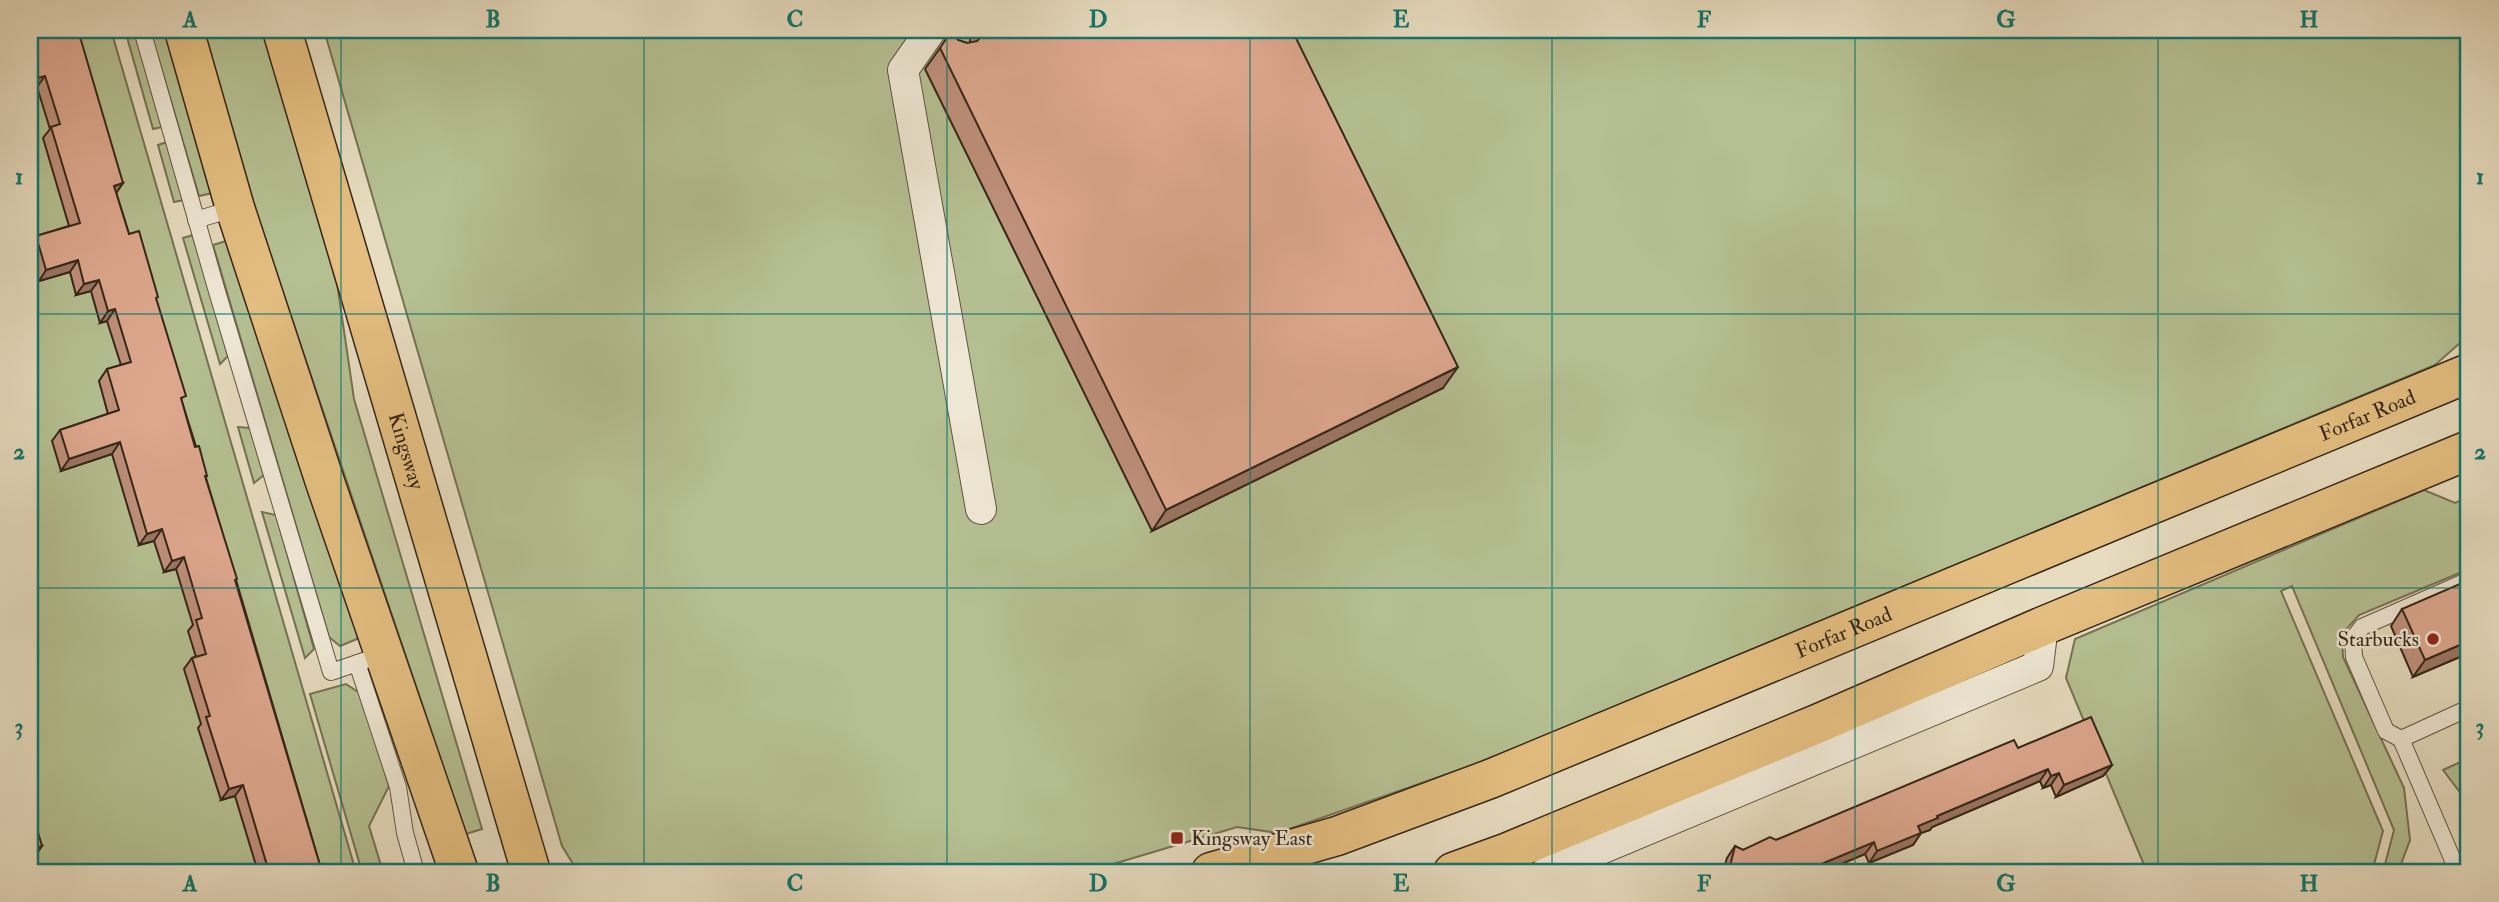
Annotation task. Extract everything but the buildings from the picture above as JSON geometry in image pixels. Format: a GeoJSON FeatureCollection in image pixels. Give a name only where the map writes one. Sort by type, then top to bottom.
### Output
{"type":"FeatureCollection","features":[{"type":"Feature","properties":{"kind":"highway"},"geometry":{"type":"LineString","coordinates":[[184,30],[235,208],[326,485],[371,659],[424,827],[459,872]]}},
{"type":"Feature","properties":{"kind":"highway","name":"Kingsway"},"geometry":{"type":"LineString","coordinates":[[282,30],[531,872]]}},
{"type":"Feature","properties":{"kind":"highway","name":"Forfar Road"},"geometry":{"type":"LineString","coordinates":[[1211,872],[1337,836],[1490,779],[2469,373]]}},
{"type":"Feature","properties":{"kind":"highway"},"geometry":{"type":"LineString","coordinates":[[1453,872],[1508,852],[2469,450]]}},
{"type":"Feature","properties":{"kind":"highway"},"geometry":{"type":"LineString","coordinates":[[508,796],[553,872]]}},
{"type":"Feature","properties":{"kind":"street"},"geometry":{"type":"LineString","coordinates":[[944,36],[903,71],[981,509]]}},
{"type":"Feature","properties":{"kind":"street"},"geometry":{"type":"LineString","coordinates":[[1546,872],[2038,666],[2043,626]]}},
{"type":"Feature","properties":{"kind":"lane"},"geometry":{"type":"LineString","coordinates":[[142,30],[331,672],[371,659]]}},
{"type":"Feature","properties":{"kind":"lane"},"geometry":{"type":"LineString","coordinates":[[196,220],[235,208]]}},
{"type":"Feature","properties":{"kind":"lane"},"geometry":{"type":"LineString","coordinates":[[2458,872],[2401,739],[2386,731],[2354,657],[2353,639],[2362,626],[2469,580]]}},
{"type":"Feature","properties":{"kind":"lane"},"geometry":{"type":"LineString","coordinates":[[2401,739],[2469,708]]}},
{"type":"Feature","properties":{"kind":"lane"},"geometry":{"type":"LineString","coordinates":[[416,872],[424,827]]}},
{"type":"Feature","properties":{"kind":"green space"},"geometry":{"type":"Polygon","coordinates":[[[30,30],[111,30],[356,872],[30,872],[30,30]]]}},
{"type":"Feature","properties":{"kind":"green space"},"geometry":{"type":"Polygon","coordinates":[[[125,30],[134,30],[162,127],[153,129],[125,30]]]}},
{"type":"Feature","properties":{"kind":"green space"},"geometry":{"type":"Polygon","coordinates":[[[150,30],[165,30],[213,193],[199,196],[150,30]]]}},
{"type":"Feature","properties":{"kind":"green space"},"geometry":{"type":"Polygon","coordinates":[[[203,30],[262,30],[337,283],[354,399],[482,829],[466,834],[253,204],[203,30]]]}},
{"type":"Feature","properties":{"kind":"green space"},"geometry":{"type":"Polygon","coordinates":[[[324,30],[2469,30],[2469,335],[2435,365],[1482,762],[1278,833],[1237,827],[1110,865],[1096,872],[578,872],[562,846],[324,30]]]}},
{"type":"Feature","properties":{"kind":"green space"},"geometry":{"type":"Polygon","coordinates":[[[167,142],[184,200],[174,202],[158,145],[167,142]]]}},
{"type":"Feature","properties":{"kind":"green space"},"geometry":{"type":"Polygon","coordinates":[[[193,235],[228,356],[220,364],[183,238],[193,235]]]}},
{"type":"Feature","properties":{"kind":"green space"},"geometry":{"type":"Polygon","coordinates":[[[226,241],[358,625],[357,639],[340,646],[329,637],[213,245],[226,241]]]}},
{"type":"Feature","properties":{"kind":"green space"},"geometry":{"type":"Polygon","coordinates":[[[238,427],[250,428],[264,475],[254,483],[238,427]]]}},
{"type":"Feature","properties":{"kind":"green space"},"geometry":{"type":"Polygon","coordinates":[[[2424,490],[2455,503],[2469,497],[2469,569],[2359,615],[2342,634],[2343,657],[2404,788],[2410,840],[2398,872],[2383,872],[2394,830],[2292,586],[2281,591],[2383,831],[2372,872],[2147,872],[2066,678],[2075,639],[2424,490]]]}},
{"type":"Feature","properties":{"kind":"green space"},"geometry":{"type":"Polygon","coordinates":[[[262,512],[276,515],[314,649],[305,658],[262,512]]]}},
{"type":"Feature","properties":{"kind":"green space"},"geometry":{"type":"Polygon","coordinates":[[[346,684],[361,694],[389,786],[369,826],[383,872],[362,872],[310,694],[346,684]]]}},
{"type":"Feature","properties":{"kind":"green space"},"geometry":{"type":"Polygon","coordinates":[[[2469,758],[2469,801],[2443,770],[2469,758]]]}},
{"type":"Feature","properties":{"kind":"place","name":"Starbucks"},"geometry":{"type":"Point","coordinates":[2433,639]}},
{"type":"Feature","properties":{"kind":"place","name":"Kingsway East"},"geometry":{"type":"Point","coordinates":[1177,838]}}]}
